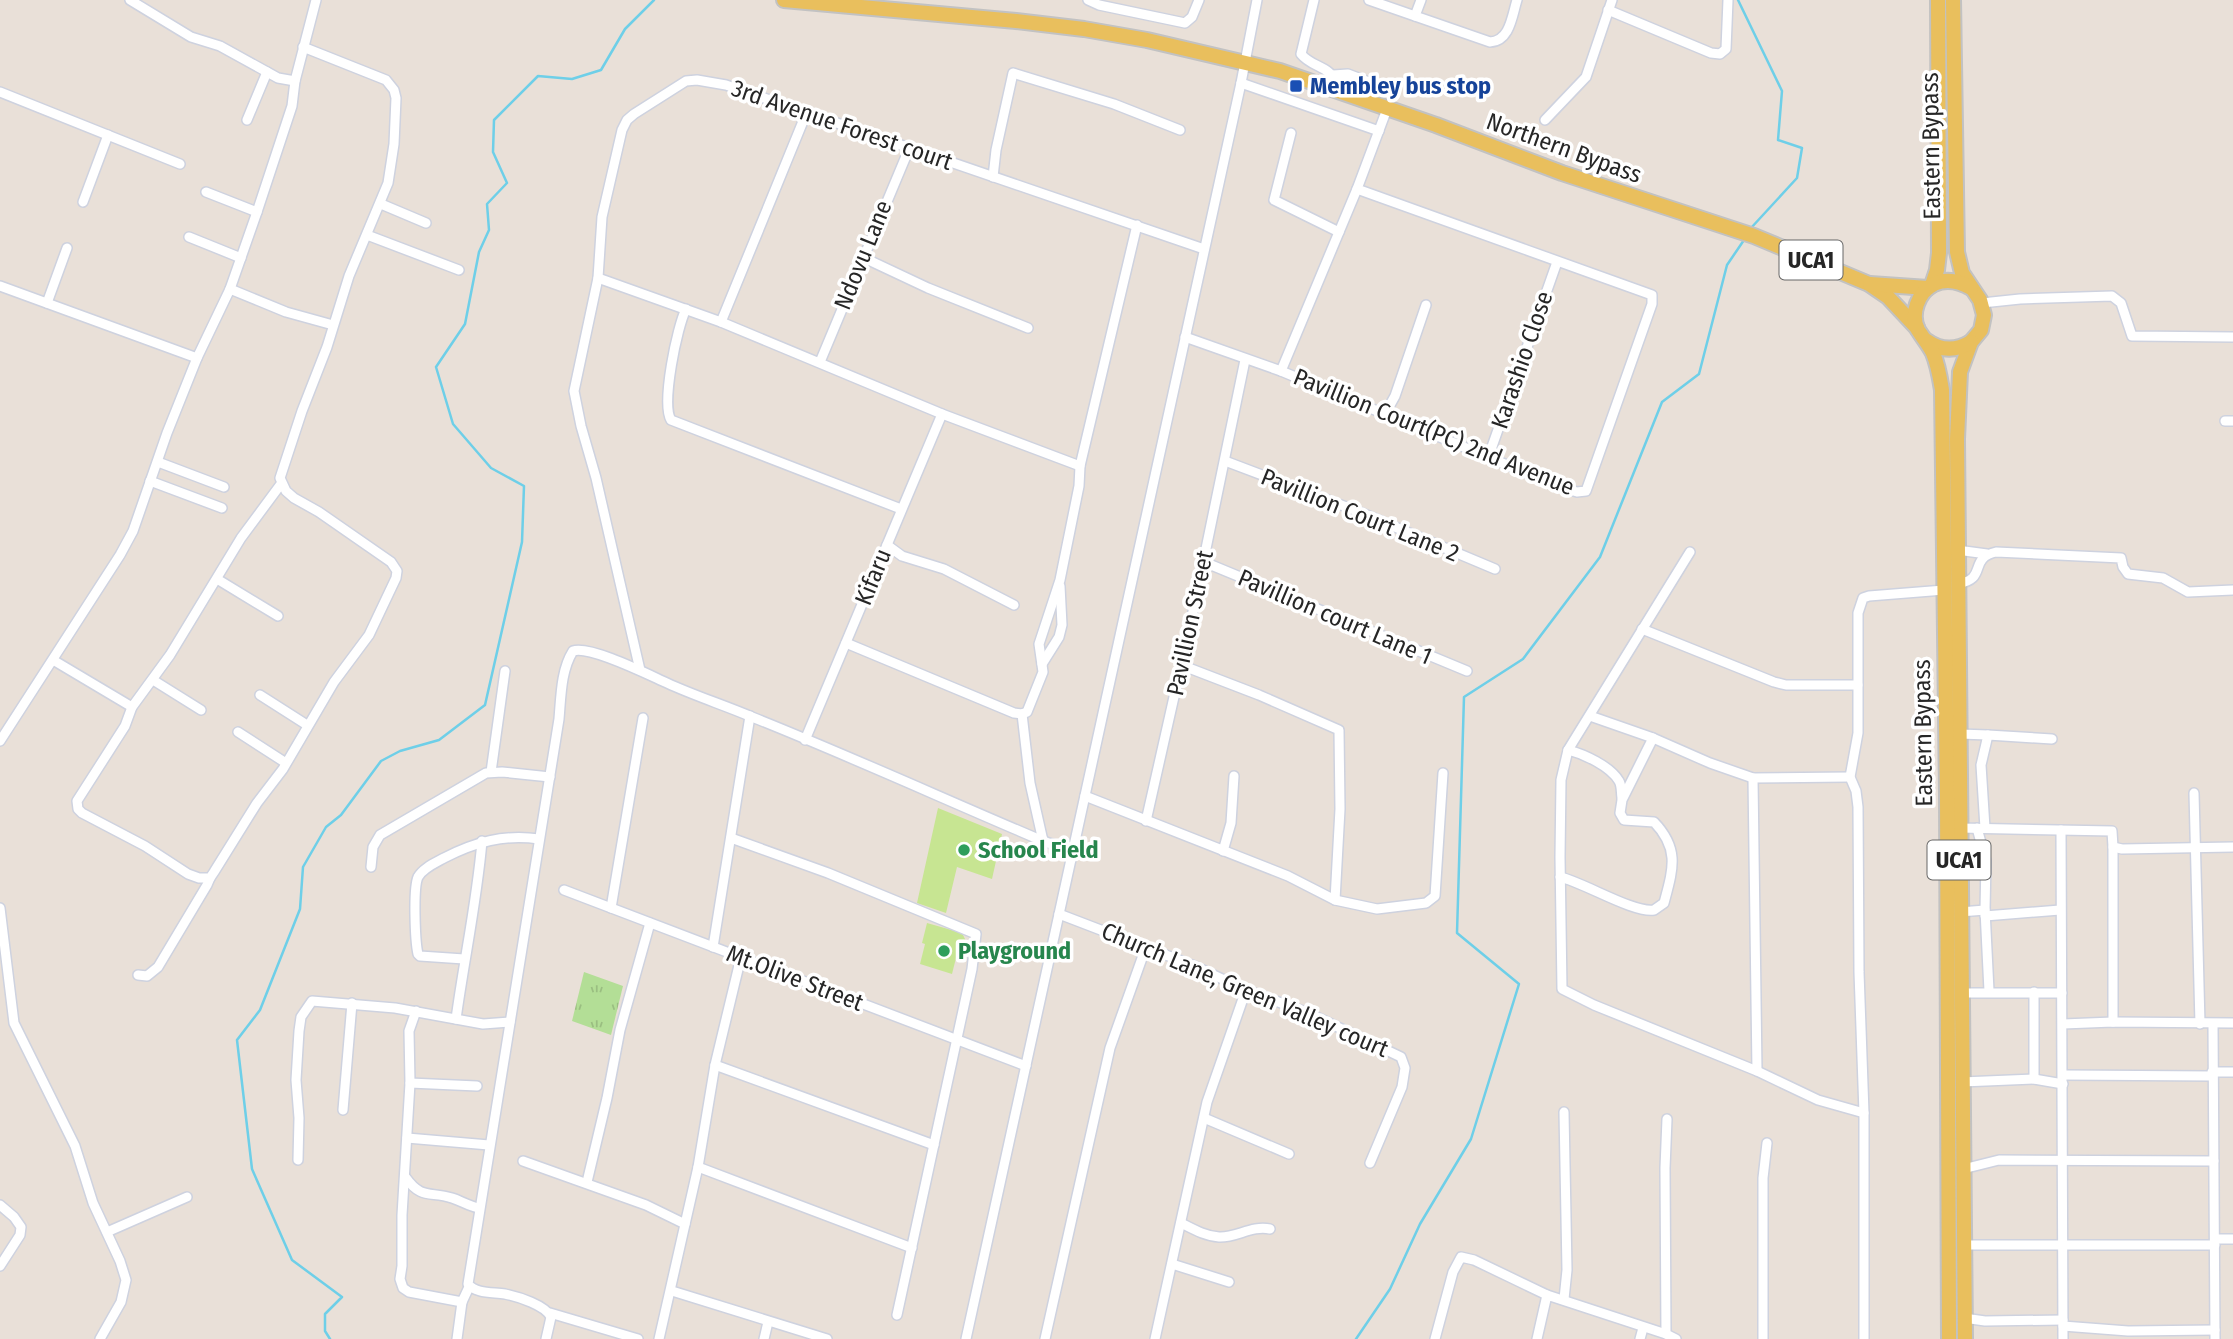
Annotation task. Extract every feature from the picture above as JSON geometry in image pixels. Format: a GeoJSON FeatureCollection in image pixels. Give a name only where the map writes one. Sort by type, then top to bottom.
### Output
{"type":"FeatureCollection","features":[{"type":"Feature","properties":{"kind":"main road","name":"Northern Bypass"},"geometry":{"type":"LineString","coordinates":[[784,0],[1084,29],[1147,40],[1334,82],[1387,109],[1562,173],[1754,236],[1868,284]]}},
{"type":"Feature","properties":{"kind":"main road","name":"Eastern Bypass"},"geometry":{"type":"LineString","coordinates":[[1938,0],[1939,253],[1937,270],[1916,306],[1921,334],[1939,369],[1942,390],[1950,587],[1960,734],[1965,1339]]}},
{"type":"Feature","properties":{"kind":"main road","name":"Eastern Bypass"},"geometry":{"type":"LineString","coordinates":[[1949,1339],[1950,587],[1957,550],[1959,381],[1965,353],[1983,323],[1982,303],[1962,273],[1956,239],[1953,0]]}},
{"type":"Feature","properties":{"kind":"main road"},"geometry":{"type":"LineString","coordinates":[[1930,286],[1952,280],[1970,288]]}},
{"type":"Feature","properties":{"kind":"main road","name":"UCA1"},"geometry":{"type":"LineString","coordinates":[[1868,284],[1930,286]]}},
{"type":"Feature","properties":{"kind":"main road","name":"UCA1"},"geometry":{"type":"LineString","coordinates":[[1868,284],[1888,298],[1921,334]]}},
{"type":"Feature","properties":{"kind":"main road"},"geometry":{"type":"LineString","coordinates":[[1921,334],[1941,349],[1957,349],[1971,342]]}},
{"type":"Feature","properties":{"kind":"street"},"geometry":{"type":"LineString","coordinates":[[130,0],[191,37],[220,46],[278,78],[295,81]]}},
{"type":"Feature","properties":{"kind":"street"},"geometry":{"type":"LineString","coordinates":[[0,741],[133,531],[197,358],[230,289],[257,212],[292,106],[295,81],[316,0]]}},
{"type":"Feature","properties":{"kind":"street"},"geometry":{"type":"LineString","coordinates":[[1088,0],[1099,5],[1185,23],[1192,17],[1199,0]]}},
{"type":"Feature","properties":{"kind":"street"},"geometry":{"type":"LineString","coordinates":[[966,1339],[1246,62],[1257,0]]}},
{"type":"Feature","properties":{"kind":"street"},"geometry":{"type":"LineString","coordinates":[[1314,0],[1301,54],[1306,60],[1321,65],[1334,82],[1348,74],[1395,92]]}},
{"type":"Feature","properties":{"kind":"street"},"geometry":{"type":"LineString","coordinates":[[1369,0],[1490,42],[1497,42],[1505,37],[1517,0]]}},
{"type":"Feature","properties":{"kind":"street"},"geometry":{"type":"LineString","coordinates":[[1415,16],[1421,0]]}},
{"type":"Feature","properties":{"kind":"street"},"geometry":{"type":"LineString","coordinates":[[1545,120],[1586,77],[1612,0]]}},
{"type":"Feature","properties":{"kind":"street"},"geometry":{"type":"LineString","coordinates":[[1608,10],[1711,53],[1720,54],[1726,49],[1728,36],[1728,0]]}},
{"type":"Feature","properties":{"kind":"street"},"geometry":{"type":"LineString","coordinates":[[209,878],[188,874],[145,846],[86,816],[78,809],[77,800],[125,726],[132,707],[153,680],[241,538],[281,484],[281,472],[351,269],[388,183],[393,155],[396,98],[394,90],[386,80],[370,72],[303,47]]}},
{"type":"Feature","properties":{"kind":"street"},"geometry":{"type":"LineString","coordinates":[[247,120],[267,72]]}},
{"type":"Feature","properties":{"kind":"street"},"geometry":{"type":"LineString","coordinates":[[993,177],[996,150],[1013,74],[1114,104],[1180,130]]}},
{"type":"Feature","properties":{"kind":"street","name":"3rd Avenue Forest court"},"geometry":{"type":"LineString","coordinates":[[640,670],[574,391],[598,278],[602,217],[622,131],[627,120],[634,114],[686,81],[697,79],[726,85],[1204,249]]}},
{"type":"Feature","properties":{"kind":"street"},"geometry":{"type":"LineString","coordinates":[[1241,83],[1379,131]]}},
{"type":"Feature","properties":{"kind":"street"},"geometry":{"type":"LineString","coordinates":[[0,92],[180,164]]}},
{"type":"Feature","properties":{"kind":"street"},"geometry":{"type":"LineString","coordinates":[[1281,371],[1357,189],[1387,109]]}},
{"type":"Feature","properties":{"kind":"street"},"geometry":{"type":"LineString","coordinates":[[721,322],[806,114]]}},
{"type":"Feature","properties":{"kind":"street"},"geometry":{"type":"LineString","coordinates":[[1291,133],[1274,200],[1339,232]]}},
{"type":"Feature","properties":{"kind":"street"},"geometry":{"type":"LineString","coordinates":[[83,202],[108,135]]}},
{"type":"Feature","properties":{"kind":"street","name":"Ndovu Lane"},"geometry":{"type":"LineString","coordinates":[[820,362],[909,149]]}},
{"type":"Feature","properties":{"kind":"street","name":"Pavillion Court(PC) 2nd Avenue"},"geometry":{"type":"LineString","coordinates":[[1185,337],[1281,371],[1488,458],[1584,493],[1590,484],[1653,298],[1649,292],[1557,262],[1357,189]]}},
{"type":"Feature","properties":{"kind":"street"},"geometry":{"type":"LineString","coordinates":[[206,192],[257,212]]}},
{"type":"Feature","properties":{"kind":"street"},"geometry":{"type":"LineString","coordinates":[[381,204],[426,223]]}},
{"type":"Feature","properties":{"kind":"street"},"geometry":{"type":"LineString","coordinates":[[846,643],[1014,713],[1027,712],[1038,686],[1042,664],[1040,644],[1060,580],[1079,486],[1080,466],[1137,225]]}},
{"type":"Feature","properties":{"kind":"street"},"geometry":{"type":"LineString","coordinates":[[367,235],[459,270]]}},
{"type":"Feature","properties":{"kind":"street"},"geometry":{"type":"LineString","coordinates":[[189,237],[241,258]]}},
{"type":"Feature","properties":{"kind":"street"},"geometry":{"type":"LineString","coordinates":[[47,303],[67,248]]}},
{"type":"Feature","properties":{"kind":"street"},"geometry":{"type":"LineString","coordinates":[[862,257],[928,288],[1028,328]]}},
{"type":"Feature","properties":{"kind":"street","name":"Karashio Close"},"geometry":{"type":"LineString","coordinates":[[1488,458],[1557,262]]}},
{"type":"Feature","properties":{"kind":"street"},"geometry":{"type":"LineString","coordinates":[[598,278],[721,322],[942,414],[1080,466]]}},
{"type":"Feature","properties":{"kind":"street"},"geometry":{"type":"LineString","coordinates":[[0,286],[197,358]]}},
{"type":"Feature","properties":{"kind":"street"},"geometry":{"type":"LineString","coordinates":[[230,289],[286,312],[333,325]]}},
{"type":"Feature","properties":{"kind":"street"},"geometry":{"type":"LineString","coordinates":[[1982,303],[2112,296],[2121,303],[2132,336],[2233,337]]}},
{"type":"Feature","properties":{"kind":"street"},"geometry":{"type":"LineString","coordinates":[[1385,414],[1395,396],[1426,305]]}},
{"type":"Feature","properties":{"kind":"street"},"geometry":{"type":"LineString","coordinates":[[686,309],[677,333],[667,398],[671,420],[901,509]]}},
{"type":"Feature","properties":{"kind":"street","name":"Pavillion Street"},"geometry":{"type":"LineString","coordinates":[[1146,821],[1204,562],[1245,360]]}},
{"type":"Feature","properties":{"kind":"street","name":"Kifaru"},"geometry":{"type":"LineString","coordinates":[[805,740],[942,414]]}},
{"type":"Feature","properties":{"kind":"street","name":"Pavillion Court Lane 2"},"geometry":{"type":"LineString","coordinates":[[1225,461],[1357,511],[1495,569]]}},
{"type":"Feature","properties":{"kind":"street"},"geometry":{"type":"LineString","coordinates":[[158,462],[224,487]]}},
{"type":"Feature","properties":{"kind":"street"},"geometry":{"type":"LineString","coordinates":[[150,481],[222,508]]}},
{"type":"Feature","properties":{"kind":"street"},"geometry":{"type":"LineString","coordinates":[[138,975],[147,976],[158,967],[208,885],[209,878],[286,763],[334,682],[369,635],[394,586],[397,571],[386,558],[294,498],[281,484]]}},
{"type":"Feature","properties":{"kind":"street"},"geometry":{"type":"LineString","coordinates":[[887,545],[902,556],[944,569],[1014,605]]}},
{"type":"Feature","properties":{"kind":"street"},"geometry":{"type":"LineString","coordinates":[[1957,550],[1987,554],[1996,552],[2121,558],[2128,574],[2163,578],[2188,592],[2233,590]]}},
{"type":"Feature","properties":{"kind":"street"},"geometry":{"type":"LineString","coordinates":[[1690,552],[1568,750],[1561,780],[1561,984],[1564,991],[1594,1005],[1757,1071],[1818,1100],[1864,1113]]}},
{"type":"Feature","properties":{"kind":"street"},"geometry":{"type":"LineString","coordinates":[[1864,1339],[1864,1113],[1859,972],[1858,807],[1850,777],[1858,733],[1858,613],[1863,598],[1880,593],[1950,587],[1969,582],[1987,554]]}},
{"type":"Feature","properties":{"kind":"street","name":"Pavillion court Lane 1"},"geometry":{"type":"LineString","coordinates":[[1204,562],[1467,671]]}},
{"type":"Feature","properties":{"kind":"street"},"geometry":{"type":"LineString","coordinates":[[217,579],[278,616]]}},
{"type":"Feature","properties":{"kind":"street"},"geometry":{"type":"LineString","coordinates":[[1042,664],[1059,637],[1062,625],[1060,580]]}},
{"type":"Feature","properties":{"kind":"street"},"geometry":{"type":"LineString","coordinates":[[1642,629],[1774,682],[1786,685],[1858,685]]}},
{"type":"Feature","properties":{"kind":"street"},"geometry":{"type":"LineString","coordinates":[[457,1339],[462,1302],[469,1287],[489,1145],[566,666],[573,651],[576,649],[596,654],[640,670],[675,687],[1072,851]]}},
{"type":"Feature","properties":{"kind":"street"},"geometry":{"type":"LineString","coordinates":[[53,660],[132,707]]}},
{"type":"Feature","properties":{"kind":"street"},"geometry":{"type":"LineString","coordinates":[[1181,665],[1339,730],[1340,809],[1335,900]]}},
{"type":"Feature","properties":{"kind":"street"},"geometry":{"type":"LineString","coordinates":[[491,772],[505,671]]}},
{"type":"Feature","properties":{"kind":"street"},"geometry":{"type":"LineString","coordinates":[[153,680],[201,710]]}},
{"type":"Feature","properties":{"kind":"street"},"geometry":{"type":"LineString","coordinates":[[260,695],[307,725]]}},
{"type":"Feature","properties":{"kind":"street"},"geometry":{"type":"LineString","coordinates":[[1022,714],[1032,795],[1043,841]]}},
{"type":"Feature","properties":{"kind":"street"},"geometry":{"type":"LineString","coordinates":[[713,947],[750,716]]}},
{"type":"Feature","properties":{"kind":"street"},"geometry":{"type":"LineString","coordinates":[[1590,716],[1753,778],[1850,777]]}},
{"type":"Feature","properties":{"kind":"street"},"geometry":{"type":"LineString","coordinates":[[611,908],[643,718]]}},
{"type":"Feature","properties":{"kind":"street"},"geometry":{"type":"LineString","coordinates":[[238,732],[286,763]]}},
{"type":"Feature","properties":{"kind":"street"},"geometry":{"type":"LineString","coordinates":[[1960,734],[2052,738]]}},
{"type":"Feature","properties":{"kind":"street"},"geometry":{"type":"LineString","coordinates":[[1988,735],[1981,765],[1981,828],[1986,861],[1985,913],[1989,991]]}},
{"type":"Feature","properties":{"kind":"street"},"geometry":{"type":"LineString","coordinates":[[1622,800],[1653,738]]}},
{"type":"Feature","properties":{"kind":"street"},"geometry":{"type":"LineString","coordinates":[[1560,877],[1582,883],[1642,909],[1654,910],[1661,907],[1668,887],[1672,855],[1669,841],[1654,822],[1624,820],[1620,813],[1621,786],[1612,772],[1579,753],[1568,750]]}},
{"type":"Feature","properties":{"kind":"street"},"geometry":{"type":"LineString","coordinates":[[370,867],[373,847],[380,835],[476,778],[491,772],[550,777]]}},
{"type":"Feature","properties":{"kind":"street"},"geometry":{"type":"LineString","coordinates":[[1085,796],[1287,876],[1335,900],[1377,909],[1426,903],[1433,898],[1443,773]]}},
{"type":"Feature","properties":{"kind":"street"},"geometry":{"type":"LineString","coordinates":[[1223,851],[1231,823],[1234,776]]}},
{"type":"Feature","properties":{"kind":"street"},"geometry":{"type":"LineString","coordinates":[[1753,778],[1757,1071]]}},
{"type":"Feature","properties":{"kind":"street"},"geometry":{"type":"LineString","coordinates":[[2194,793],[2200,1024]]}},
{"type":"Feature","properties":{"kind":"street"},"geometry":{"type":"LineString","coordinates":[[1959,828],[2112,831],[2113,1022]]}},
{"type":"Feature","properties":{"kind":"street"},"geometry":{"type":"LineString","coordinates":[[2060,830],[2063,1339]]}},
{"type":"Feature","properties":{"kind":"street"},"geometry":{"type":"LineString","coordinates":[[464,959],[418,954],[415,932],[416,882],[427,867],[460,849],[482,841],[503,837],[539,839]]}},
{"type":"Feature","properties":{"kind":"street"},"geometry":{"type":"LineString","coordinates":[[731,838],[828,873],[976,934],[957,1041],[897,1315]]}},
{"type":"Feature","properties":{"kind":"street"},"geometry":{"type":"LineString","coordinates":[[456,1019],[482,841]]}},
{"type":"Feature","properties":{"kind":"street"},"geometry":{"type":"LineString","coordinates":[[2113,847],[2233,847]]}},
{"type":"Feature","properties":{"kind":"street","name":"Mt.Olive Street"},"geometry":{"type":"LineString","coordinates":[[564,890],[1026,1066]]}},
{"type":"Feature","properties":{"kind":"street"},"geometry":{"type":"LineString","coordinates":[[0,908],[13,1013],[19,1035],[75,1146],[93,1203],[120,1261],[126,1286],[121,1303],[100,1339]]}},
{"type":"Feature","properties":{"kind":"street"},"geometry":{"type":"LineString","coordinates":[[1960,912],[2060,910]]}},
{"type":"Feature","properties":{"kind":"street","name":"Church Lane, Green Valley court"},"geometry":{"type":"LineString","coordinates":[[1059,914],[1308,1013],[1401,1057],[1405,1068],[1402,1087],[1370,1163]]}},
{"type":"Feature","properties":{"kind":"street"},"geometry":{"type":"LineString","coordinates":[[587,1182],[620,1030],[650,923]]}},
{"type":"Feature","properties":{"kind":"street"},"geometry":{"type":"LineString","coordinates":[[1045,1339],[1110,1048],[1146,947]]}},
{"type":"Feature","properties":{"kind":"street"},"geometry":{"type":"LineString","coordinates":[[659,1339],[698,1167],[715,1065],[741,957]]}},
{"type":"Feature","properties":{"kind":"street"},"geometry":{"type":"LineString","coordinates":[[1155,1339],[1204,1118],[1246,990]]}},
{"type":"Feature","properties":{"kind":"street"},"geometry":{"type":"LineString","coordinates":[[2034,992],[2034,1079]]}},
{"type":"Feature","properties":{"kind":"street"},"geometry":{"type":"LineString","coordinates":[[1961,993],[2062,993]]}},
{"type":"Feature","properties":{"kind":"street"},"geometry":{"type":"LineString","coordinates":[[298,1160],[296,1080],[301,1017],[312,1001],[416,1011],[493,1025],[510,1022]]}},
{"type":"Feature","properties":{"kind":"street"},"geometry":{"type":"LineString","coordinates":[[343,1110],[352,1003]]}},
{"type":"Feature","properties":{"kind":"street"},"geometry":{"type":"LineString","coordinates":[[0,1006],[13,1013]]}},
{"type":"Feature","properties":{"kind":"street"},"geometry":{"type":"LineString","coordinates":[[416,1011],[410,1031],[400,1279],[401,1285],[409,1292],[462,1302]]}},
{"type":"Feature","properties":{"kind":"street"},"geometry":{"type":"LineString","coordinates":[[2063,1024],[2233,1023]]}},
{"type":"Feature","properties":{"kind":"street"},"geometry":{"type":"LineString","coordinates":[[1964,1318],[2063,1323],[2128,1331],[2215,1334],[2213,1024]]}},
{"type":"Feature","properties":{"kind":"street"},"geometry":{"type":"LineString","coordinates":[[715,1065],[934,1145]]}},
{"type":"Feature","properties":{"kind":"street"},"geometry":{"type":"LineString","coordinates":[[1962,1082],[2233,1072]]}},
{"type":"Feature","properties":{"kind":"street"},"geometry":{"type":"LineString","coordinates":[[410,1083],[477,1086]]}},
{"type":"Feature","properties":{"kind":"street"},"geometry":{"type":"LineString","coordinates":[[1564,1112],[1567,1270],[1564,1299]]}},
{"type":"Feature","properties":{"kind":"street"},"geometry":{"type":"LineString","coordinates":[[1204,1118],[1289,1154]]}},
{"type":"Feature","properties":{"kind":"street"},"geometry":{"type":"LineString","coordinates":[[1666,1334],[1667,1119]]}},
{"type":"Feature","properties":{"kind":"street"},"geometry":{"type":"LineString","coordinates":[[407,1138],[489,1145]]}},
{"type":"Feature","properties":{"kind":"street"},"geometry":{"type":"LineString","coordinates":[[1763,1339],[1763,1178],[1767,1143]]}},
{"type":"Feature","properties":{"kind":"street"},"geometry":{"type":"LineString","coordinates":[[1963,1169],[1999,1160],[2214,1161]]}},
{"type":"Feature","properties":{"kind":"street"},"geometry":{"type":"LineString","coordinates":[[523,1161],[587,1182],[646,1205],[685,1224]]}},
{"type":"Feature","properties":{"kind":"street"},"geometry":{"type":"LineString","coordinates":[[698,1167],[912,1248]]}},
{"type":"Feature","properties":{"kind":"street"},"geometry":{"type":"LineString","coordinates":[[406,1178],[419,1192],[454,1198],[463,1204],[480,1208]]}},
{"type":"Feature","properties":{"kind":"street"},"geometry":{"type":"LineString","coordinates":[[107,1232],[187,1197]]}},
{"type":"Feature","properties":{"kind":"street"},"geometry":{"type":"LineString","coordinates":[[0,1205],[21,1227],[20,1235],[0,1266]]}},
{"type":"Feature","properties":{"kind":"street"},"geometry":{"type":"LineString","coordinates":[[1181,1223],[1202,1233],[1220,1237],[1257,1228],[1270,1229]]}},
{"type":"Feature","properties":{"kind":"street"},"geometry":{"type":"LineString","coordinates":[[1964,1245],[2215,1242],[2233,1239]]}},
{"type":"Feature","properties":{"kind":"street"},"geometry":{"type":"LineString","coordinates":[[1435,1339],[1453,1272],[1461,1257],[1474,1260],[1548,1295],[1676,1339]]}},
{"type":"Feature","properties":{"kind":"street"},"geometry":{"type":"LineString","coordinates":[[1172,1264],[1228,1282]]}},
{"type":"Feature","properties":{"kind":"street"},"geometry":{"type":"LineString","coordinates":[[469,1287],[506,1294],[550,1314],[638,1339]]}},
{"type":"Feature","properties":{"kind":"street"},"geometry":{"type":"LineString","coordinates":[[672,1291],[827,1339]]}},
{"type":"Feature","properties":{"kind":"street"},"geometry":{"type":"LineString","coordinates":[[1537,1339],[1548,1295]]}},
{"type":"Feature","properties":{"kind":"street"},"geometry":{"type":"LineString","coordinates":[[546,1339],[550,1314]]}},
{"type":"Feature","properties":{"kind":"street"},"geometry":{"type":"LineString","coordinates":[[764,1339],[768,1322]]}},
{"type":"Feature","properties":{"kind":"street"},"geometry":{"type":"LineString","coordinates":[[1640,1339],[1643,1328]]}},
{"type":"Feature","properties":{"kind":"green space","name":"School Field"},"geometry":{"type":"Polygon","coordinates":[[[938,808],[1002,834],[992,879],[957,867],[946,913],[917,903],[938,808]]]}},
{"type":"Feature","properties":{"kind":"green space","name":"Playground"},"geometry":{"type":"Polygon","coordinates":[[[927,923],[962,933],[967,943],[962,959],[956,958],[952,974],[920,964],[927,923]]]}},
{"type":"Feature","properties":{"kind":"green space"},"geometry":{"type":"Polygon","coordinates":[[[584,972],[623,986],[611,1035],[572,1021],[584,972]]]}},
{"type":"Feature","properties":{"kind":"waterway"},"geometry":{"type":"LineString","coordinates":[[330,1339],[325,1331],[325,1314],[342,1297],[292,1260],[252,1169],[237,1040],[260,1010],[300,909],[303,867],[326,827],[341,815],[381,761],[400,751],[439,740],[485,705],[522,542],[524,486],[491,468],[453,424],[436,367],[465,324],[479,252],[489,230],[487,204],[507,183],[493,152],[494,120],[538,76],[572,79],[601,70],[625,29],[654,0]]}},
{"type":"Feature","properties":{"kind":"waterway"},"geometry":{"type":"LineString","coordinates":[[1738,0],[1782,91],[1778,140],[1802,148],[1797,178],[1751,228]]}},
{"type":"Feature","properties":{"kind":"waterway"},"geometry":{"type":"LineString","coordinates":[[1356,1339],[1390,1289],[1420,1224],[1471,1139],[1519,984],[1457,933],[1464,697],[1523,659],[1600,557],[1662,402],[1699,374],[1727,265],[1744,240]]}},
{"type":"Feature","properties":{"kind":"place","name":"Membley bus stop"},"geometry":{"type":"Point","coordinates":[1296,86]}},
{"type":"Feature","properties":{"kind":"place","name":"School Field"},"geometry":{"type":"Point","coordinates":[964,850]}},
{"type":"Feature","properties":{"kind":"place","name":"Playground"},"geometry":{"type":"Point","coordinates":[944,951]}}]}
